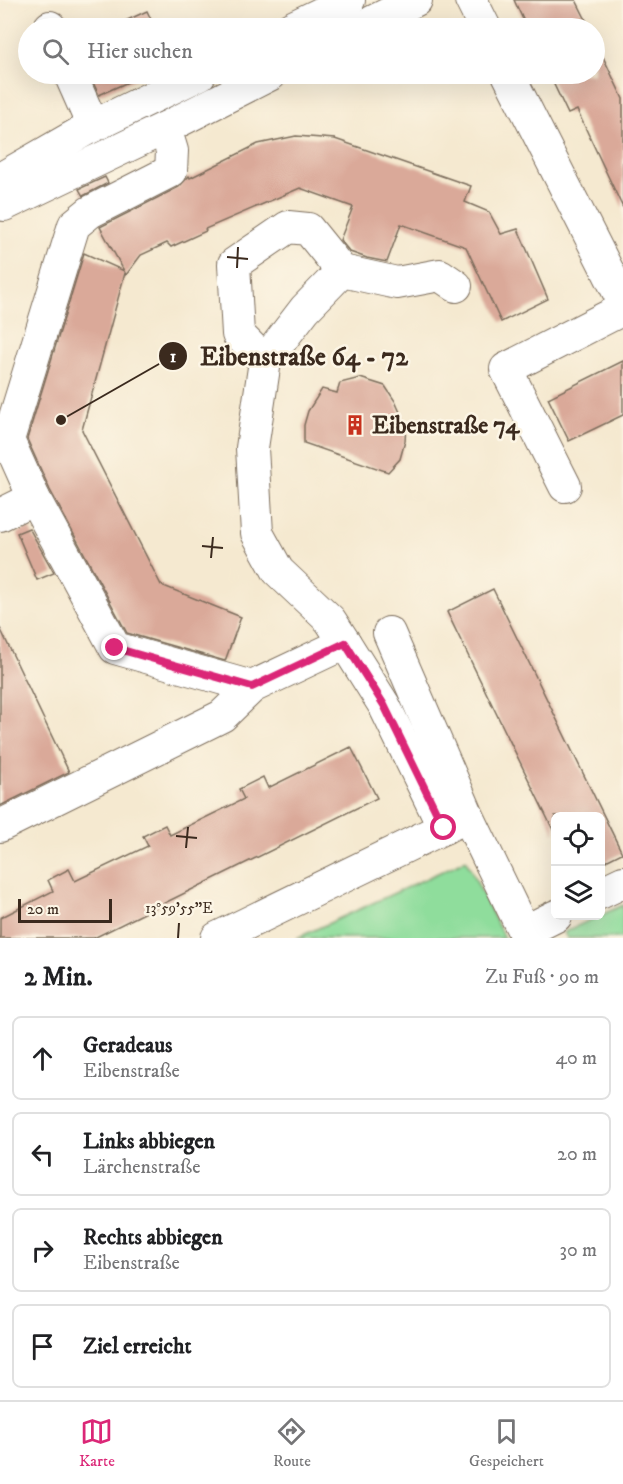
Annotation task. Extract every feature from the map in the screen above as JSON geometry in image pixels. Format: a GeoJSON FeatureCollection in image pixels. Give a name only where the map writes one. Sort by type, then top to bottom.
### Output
{"type":"FeatureCollection","features":[{"type":"Feature","properties":{"kind":"street"},"geometry":{"type":"LineString","coordinates":[[312,18],[349,0]]}},
{"type":"Feature","properties":{"kind":"street"},"geometry":{"type":"LineString","coordinates":[[380,18],[416,0]]}},
{"type":"Feature","properties":{"kind":"street"},"geometry":{"type":"LineString","coordinates":[[471,0],[480,18]]}},
{"type":"Feature","properties":{"kind":"street"},"geometry":{"type":"LineString","coordinates":[[74,84],[93,126]]}},
{"type":"Feature","properties":{"kind":"street"},"geometry":{"type":"LineString","coordinates":[[0,178],[93,126],[179,84]]}},
{"type":"Feature","properties":{"kind":"street"},"geometry":{"type":"LineString","coordinates":[[0,203],[4,205],[251,84]]}},
{"type":"Feature","properties":{"kind":"street"},"geometry":{"type":"LineString","coordinates":[[513,84],[623,301]]}},
{"type":"Feature","properties":{"kind":"street"},"geometry":{"type":"LineString","coordinates":[[165,128],[172,151],[171,171],[90,212],[74,225],[8,440],[34,498],[115,648],[252,687]]}},
{"type":"Feature","properties":{"kind":"street"},"geometry":{"type":"LineString","coordinates":[[265,361],[238,334],[234,264],[288,226],[308,229],[342,271],[397,284],[440,275],[456,286]]}},
{"type":"Feature","properties":{"kind":"street"},"geometry":{"type":"LineString","coordinates":[[342,271],[305,309],[265,361],[252,448],[257,533],[278,571],[330,620],[525,935],[551,918]]}},
{"type":"Feature","properties":{"kind":"street"},"geometry":{"type":"LineString","coordinates":[[565,486],[506,369],[623,309]]}},
{"type":"Feature","properties":{"kind":"street"},"geometry":{"type":"LineString","coordinates":[[0,515],[34,498]]}},
{"type":"Feature","properties":{"kind":"street"},"geometry":{"type":"LineString","coordinates":[[389,633],[456,822]]}},
{"type":"Feature","properties":{"kind":"street"},"geometry":{"type":"LineString","coordinates":[[0,826],[222,716],[252,687],[345,643]]}},
{"type":"Feature","properties":{"kind":"street"},"geometry":{"type":"LineString","coordinates":[[217,938],[456,822]]}},
{"type":"Feature","properties":{"kind":"street"},"geometry":{"type":"LineString","coordinates":[[605,891],[623,882]]}},
{"type":"Feature","properties":{"kind":"green space"},"geometry":{"type":"Polygon","coordinates":[[[466,860],[504,938],[297,938],[466,860]]]}},
{"type":"Feature","properties":{"kind":"green space"},"geometry":{"type":"Polygon","coordinates":[[[623,905],[623,938],[567,938],[564,932],[590,920],[605,920],[605,913],[623,905]]]}},
{"type":"Feature","properties":{"kind":"building"},"geometry":{"type":"Polygon","coordinates":[[[514,0],[576,0],[585,18],[522,18],[514,0]]]}},
{"type":"Feature","properties":{"kind":"building"},"geometry":{"type":"Polygon","coordinates":[[[147,11],[150,18],[132,18],[147,11]]]}},
{"type":"Feature","properties":{"kind":"building"},"geometry":{"type":"Polygon","coordinates":[[[605,61],[623,99],[623,208],[577,110],[568,114],[554,84],[605,84],[605,61]]]}},
{"type":"Feature","properties":{"kind":"building"},"geometry":{"type":"Polygon","coordinates":[[[94,84],[124,84],[99,95],[94,84]]]}},
{"type":"Feature","properties":{"kind":"building"},"geometry":{"type":"Polygon","coordinates":[[[296,136],[335,139],[471,186],[465,202],[489,212],[501,234],[518,229],[548,299],[501,322],[466,247],[401,224],[387,262],[350,252],[340,240],[353,207],[300,188],[205,229],[206,231],[171,247],[167,243],[141,255],[126,275],[125,273],[82,430],[161,585],[241,617],[225,661],[127,633],[50,490],[27,439],[84,253],[124,271],[100,227],[179,187],[189,176],[190,178],[258,144],[296,136]]]}},
{"type":"Feature","properties":{"kind":"building"},"geometry":{"type":"Polygon","coordinates":[[[105,177],[108,183],[83,196],[79,189],[105,177]]]}},
{"type":"Feature","properties":{"kind":"building"},"geometry":{"type":"Polygon","coordinates":[[[623,361],[623,415],[569,441],[548,398],[623,361]]]}},
{"type":"Feature","properties":{"kind":"building","name":"Eibenstraße 74"},"geometry":{"type":"Polygon","coordinates":[[[360,378],[385,386],[395,401],[406,426],[400,459],[388,472],[304,443],[304,425],[308,411],[322,389],[337,393],[340,383],[360,378]]]}},
{"type":"Feature","properties":{"kind":"building"},"geometry":{"type":"Polygon","coordinates":[[[29,528],[54,573],[37,580],[17,533],[29,528]]]}},
{"type":"Feature","properties":{"kind":"building"},"geometry":{"type":"Polygon","coordinates":[[[493,589],[602,812],[551,812],[551,826],[447,612],[493,589]]]}},
{"type":"Feature","properties":{"kind":"building"},"geometry":{"type":"Polygon","coordinates":[[[0,628],[69,772],[0,806],[0,628]]]}},
{"type":"Feature","properties":{"kind":"building"},"geometry":{"type":"Polygon","coordinates":[[[351,747],[377,798],[94,938],[0,938],[0,918],[53,891],[48,880],[69,869],[75,881],[148,846],[143,836],[165,825],[170,835],[244,799],[239,789],[263,777],[268,788],[351,747]]]}},
{"type":"Feature","properties":{"kind":"building"},"geometry":{"type":"Polygon","coordinates":[[[605,818],[622,853],[605,862],[605,818]]]}},
{"type":"Feature","properties":{"kind":"place","name":"Eibenstraße 64 - 72"},"geometry":{"type":"Point","coordinates":[61,420]}},
{"type":"Feature","properties":{"kind":"place","name":"Eibenstraße 74"},"geometry":{"type":"Point","coordinates":[355,425]}},
{"type":"Feature","properties":{"kind":"route"},"geometry":{"type":"LineString","coordinates":[[115,648],[252,687],[345,643],[384,705],[444,828]]}}]}
